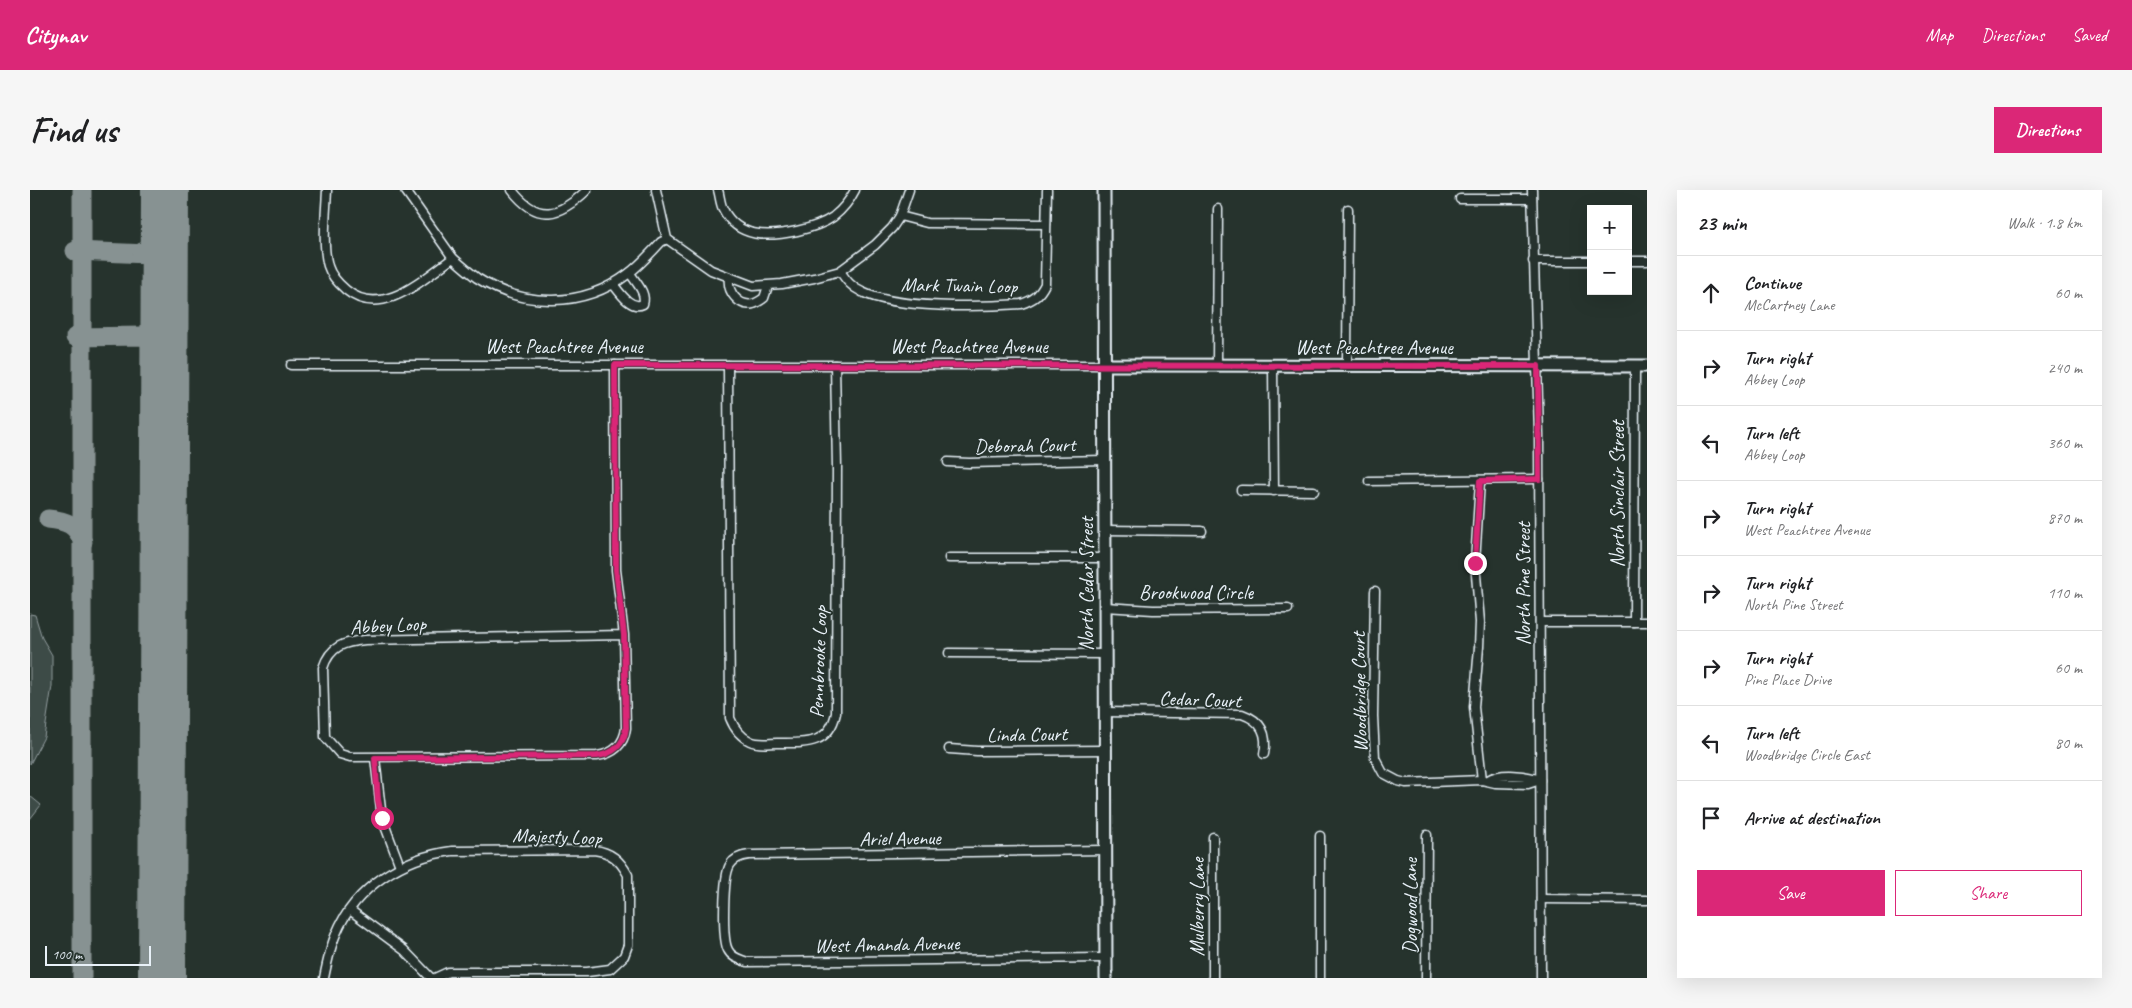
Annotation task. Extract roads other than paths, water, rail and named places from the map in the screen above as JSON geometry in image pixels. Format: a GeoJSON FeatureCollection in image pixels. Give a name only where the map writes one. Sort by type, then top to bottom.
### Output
{"type":"FeatureCollection","features":[{"type":"Feature","properties":{"kind":"street"},"geometry":{"type":"LineString","coordinates":[[326,190],[326,250],[329,267],[337,282],[352,295],[373,302],[392,299],[453,258]]}},
{"type":"Feature","properties":{"kind":"street"},"geometry":{"type":"LineString","coordinates":[[405,190],[453,258],[476,277],[491,286],[530,300],[580,298],[613,284],[630,273],[661,242],[667,239]]}},
{"type":"Feature","properties":{"kind":"street"},"geometry":{"type":"LineString","coordinates":[[512,190],[521,202],[531,208],[544,212],[558,212],[572,204],[587,190]]}},
{"type":"Feature","properties":{"kind":"street"},"geometry":{"type":"LineString","coordinates":[[656,190],[667,239],[711,270],[753,286],[768,286],[814,278],[840,271],[875,245],[892,228],[900,216],[909,190]]}},
{"type":"Feature","properties":{"kind":"street"},"geometry":{"type":"LineString","coordinates":[[718,190],[722,208],[731,220],[747,232],[763,236],[777,236],[818,225],[833,216],[849,201],[855,190]]}},
{"type":"Feature","properties":{"kind":"street","name":"Mark Twain Loop"},"geometry":{"type":"LineString","coordinates":[[840,271],[850,284],[862,292],[882,299],[930,305],[1021,304],[1032,300],[1041,293],[1045,284],[1047,190]]}},
{"type":"Feature","properties":{"kind":"street","name":"North Cedar Street"},"geometry":{"type":"LineString","coordinates":[[1104,190],[1106,978]]}},
{"type":"Feature","properties":{"kind":"street","name":"North Pine Street"},"geometry":{"type":"LineString","coordinates":[[1532,190],[1538,366],[1541,978]]}},
{"type":"Feature","properties":{"kind":"street"},"geometry":{"type":"LineString","coordinates":[[1460,199],[1532,199]]}},
{"type":"Feature","properties":{"kind":"street"},"geometry":{"type":"LineString","coordinates":[[1217,366],[1218,209]]}},
{"type":"Feature","properties":{"kind":"street"},"geometry":{"type":"LineString","coordinates":[[1348,209],[1348,366]]}},
{"type":"Feature","properties":{"kind":"street"},"geometry":{"type":"LineString","coordinates":[[900,216],[927,223],[1046,224]]}},
{"type":"Feature","properties":{"kind":"street"},"geometry":{"type":"LineString","coordinates":[[1533,261],[1587,261]]}},
{"type":"Feature","properties":{"kind":"street"},"geometry":{"type":"LineString","coordinates":[[1632,261],[1647,261]]}},
{"type":"Feature","properties":{"kind":"street"},"geometry":{"type":"LineString","coordinates":[[613,284],[633,305],[643,304],[645,299],[643,293],[630,273]]}},
{"type":"Feature","properties":{"kind":"street"},"geometry":{"type":"LineString","coordinates":[[729,278],[729,289],[734,297],[741,302],[752,304],[764,298],[768,293],[768,286]]}},
{"type":"Feature","properties":{"kind":"street","name":"West Peachtree Avenue"},"geometry":{"type":"LineString","coordinates":[[290,365],[1641,366]]}},
{"type":"Feature","properties":{"kind":"street","name":"Abbey Loop"},"geometry":{"type":"LineString","coordinates":[[615,365],[616,570],[624,635],[625,734],[619,746],[607,755],[375,758],[350,757],[340,754],[325,737],[323,668],[326,658],[332,650],[341,644],[365,640],[624,635]]}},
{"type":"Feature","properties":{"kind":"street","name":"Pennbrooke Loop"},"geometry":{"type":"LineString","coordinates":[[728,365],[730,718],[735,729],[752,743],[812,742],[826,734],[833,726],[836,713],[837,458],[835,365]]}},
{"type":"Feature","properties":{"kind":"street"},"geometry":{"type":"LineString","coordinates":[[1273,366],[1274,491]]}},
{"type":"Feature","properties":{"kind":"street","name":"North Sinclair Street"},"geometry":{"type":"LineString","coordinates":[[1634,622],[1641,366]]}},
{"type":"Feature","properties":{"kind":"street","name":"Deborah Court"},"geometry":{"type":"LineString","coordinates":[[948,462],[1104,460]]}},
{"type":"Feature","properties":{"kind":"street"},"geometry":{"type":"LineString","coordinates":[[1370,481],[1539,479]]}},
{"type":"Feature","properties":{"kind":"street"},"geometry":{"type":"LineString","coordinates":[[1480,481],[1475,563],[1480,639],[1474,707],[1485,780]]}},
{"type":"Feature","properties":{"kind":"street"},"geometry":{"type":"LineString","coordinates":[[1241,490],[1314,491]]}},
{"type":"Feature","properties":{"kind":"street"},"geometry":{"type":"LineString","coordinates":[[1104,530],[1202,531]]}},
{"type":"Feature","properties":{"kind":"street"},"geometry":{"type":"LineString","coordinates":[[949,558],[1104,558]]}},
{"type":"Feature","properties":{"kind":"street","name":"Woodbridge Court"},"geometry":{"type":"LineString","coordinates":[[1375,591],[1373,716],[1375,758],[1378,766],[1390,778],[1406,783],[1485,780],[1495,783],[1528,784],[1540,780]]}},
{"type":"Feature","properties":{"kind":"street","name":"Brookwood Circle"},"geometry":{"type":"LineString","coordinates":[[1104,607],[1153,610],[1288,609]]}},
{"type":"Feature","properties":{"kind":"street"},"geometry":{"type":"LineString","coordinates":[[1540,622],[1647,622]]}},
{"type":"Feature","properties":{"kind":"street"},"geometry":{"type":"LineString","coordinates":[[949,653],[1105,654]]}},
{"type":"Feature","properties":{"kind":"street","name":"Cedar Court"},"geometry":{"type":"LineString","coordinates":[[1105,712],[1242,714],[1257,722],[1264,730],[1266,739],[1264,754]]}},
{"type":"Feature","properties":{"kind":"street","name":"Linda Court"},"geometry":{"type":"LineString","coordinates":[[949,750],[1106,750]]}},
{"type":"Feature","properties":{"kind":"street"},"geometry":{"type":"LineString","coordinates":[[375,758],[378,800],[382,818],[400,866]]}},
{"type":"Feature","properties":{"kind":"street","name":"Dogwood Lane"},"geometry":{"type":"LineString","coordinates":[[1426,978],[1427,835]]}},
{"type":"Feature","properties":{"kind":"street"},"geometry":{"type":"LineString","coordinates":[[1320,836],[1320,978]]}},
{"type":"Feature","properties":{"kind":"street","name":"Mulberry Lane"},"geometry":{"type":"LineString","coordinates":[[1213,837],[1213,978]]}},
{"type":"Feature","properties":{"kind":"street","name":"Majesty Loop"},"geometry":{"type":"LineString","coordinates":[[324,978],[328,956],[336,932],[350,910],[379,880],[400,866],[435,853],[594,850],[611,854],[618,860],[628,875],[628,945],[624,956],[610,968],[593,972],[448,972],[434,978]]}},
{"type":"Feature","properties":{"kind":"street","name":"Ariel Avenue"},"geometry":{"type":"LineString","coordinates":[[726,896],[728,868],[732,861],[749,855],[1105,850]]}},
{"type":"Feature","properties":{"kind":"street","name":"West Amanda Avenue"},"geometry":{"type":"LineString","coordinates":[[726,896],[726,943],[728,951],[734,957],[747,962],[1105,958]]}},
{"type":"Feature","properties":{"kind":"street"},"geometry":{"type":"LineString","coordinates":[[1541,899],[1647,900]]}},
{"type":"Feature","properties":{"kind":"street"},"geometry":{"type":"LineString","coordinates":[[350,910],[404,950],[430,978]]}}]}
